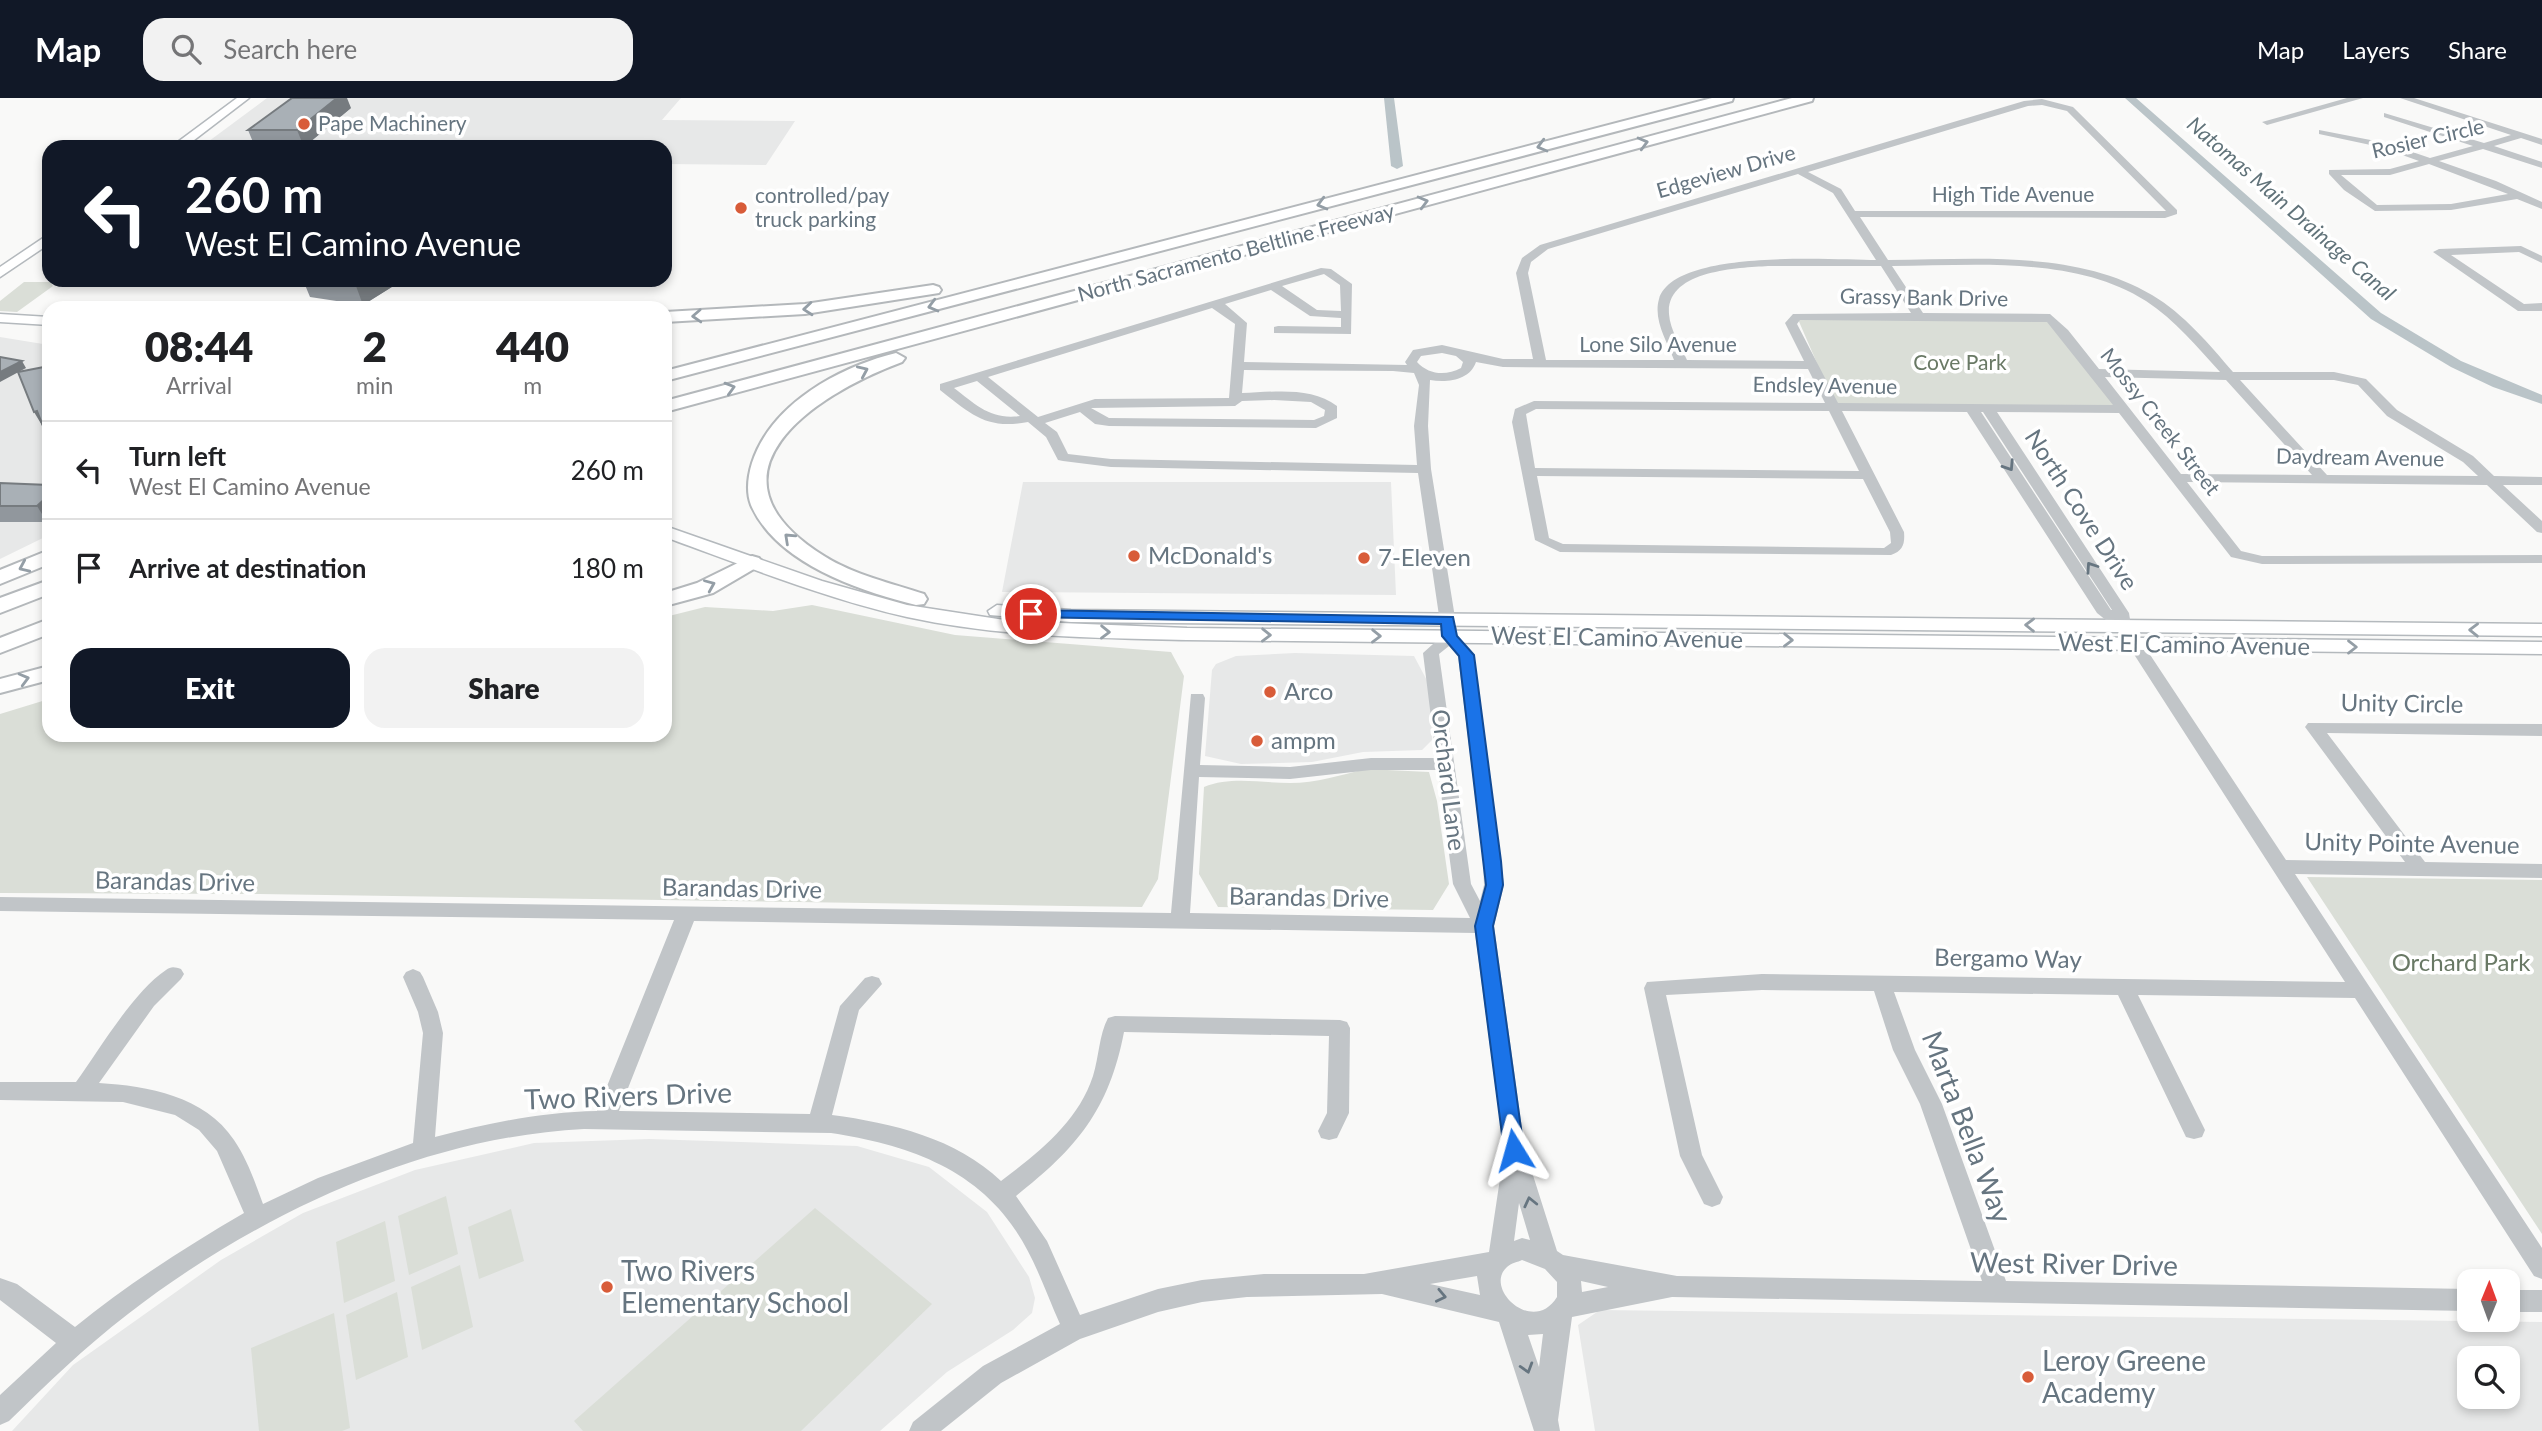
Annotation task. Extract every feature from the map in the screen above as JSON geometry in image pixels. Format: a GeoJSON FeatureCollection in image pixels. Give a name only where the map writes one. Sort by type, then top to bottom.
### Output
{"type":"FeatureCollection","features":[{"type":"Feature","properties":{"kind":"highway","name":"North Sacramento Beltline Freeway"},"geometry":{"type":"LineString","coordinates":[[672,374],[1727,98]]}},
{"type":"Feature","properties":{"kind":"highway","name":"North Sacramento Beltline Freeway"},"geometry":{"type":"LineString","coordinates":[[672,405],[1807,98]]}},
{"type":"Feature","properties":{"kind":"highway"},"geometry":{"type":"LineString","coordinates":[[672,317],[805,309],[879,300],[1236,227]]}},
{"type":"Feature","properties":{"kind":"highway"},"geometry":{"type":"LineString","coordinates":[[916,598],[819,562],[781,531],[766,513],[758,490],[761,465],[768,447],[787,421],[838,383],[883,362],[1225,256]]}},
{"type":"Feature","properties":{"kind":"highway"},"geometry":{"type":"LineString","coordinates":[[672,598],[705,588],[757,558]]}},
{"type":"Feature","properties":{"kind":"highway"},"geometry":{"type":"LineString","coordinates":[[0,578],[42,559]]}},
{"type":"Feature","properties":{"kind":"highway"},"geometry":{"type":"LineString","coordinates":[[0,606],[42,589]]}},
{"type":"Feature","properties":{"kind":"highway"},"geometry":{"type":"LineString","coordinates":[[0,646],[42,629]]}},
{"type":"Feature","properties":{"kind":"highway"},"geometry":{"type":"LineString","coordinates":[[0,686],[42,675]]}},
{"type":"Feature","properties":{"kind":"main road"},"geometry":{"type":"LineString","coordinates":[[187,140],[244,98]]}},
{"type":"Feature","properties":{"kind":"main road"},"geometry":{"type":"LineString","coordinates":[[0,273],[42,243]]}},
{"type":"Feature","properties":{"kind":"main road"},"geometry":{"type":"LineString","coordinates":[[0,318],[42,321]]}},
{"type":"Feature","properties":{"kind":"main road"},"geometry":{"type":"LineString","coordinates":[[0,327],[42,329]]}},
{"type":"Feature","properties":{"kind":"main road","name":"West El Camino Avenue"},"geometry":{"type":"LineString","coordinates":[[672,523],[877,603],[944,618],[1027,629],[1086,632],[2123,626],[2542,630]]}},
{"type":"Feature","properties":{"kind":"main road","name":"West El Camino Avenue"},"geometry":{"type":"LineString","coordinates":[[672,533],[844,582],[957,607],[1071,616],[2136,645],[2542,648]]}},
{"type":"Feature","properties":{"kind":"street"},"geometry":{"type":"LineString","coordinates":[[2267,122],[2358,98]]}},
{"type":"Feature","properties":{"kind":"street"},"geometry":{"type":"LineString","coordinates":[[2404,98],[2542,142]]}},
{"type":"Feature","properties":{"kind":"street","name":"Edgeview Drive"},"geometry":{"type":"LineString","coordinates":[[1540,363],[1522,273],[1526,260],[1534,253],[1578,236],[2027,103],[2042,102],[2070,109],[2173,212]]}},
{"type":"Feature","properties":{"kind":"street"},"geometry":{"type":"LineString","coordinates":[[2387,115],[2542,165]]}},
{"type":"Feature","properties":{"kind":"street"},"geometry":{"type":"LineString","coordinates":[[2322,132],[2367,140],[2519,195],[2542,206]]}},
{"type":"Feature","properties":{"kind":"street","name":"Rosier Circle"},"geometry":{"type":"LineString","coordinates":[[2519,195],[2452,207],[2375,208],[2348,188],[2333,172],[2390,172],[2523,135]]}},
{"type":"Feature","properties":{"kind":"street"},"geometry":{"type":"LineString","coordinates":[[1799,171],[1838,191],[1919,316]]}},
{"type":"Feature","properties":{"kind":"street","name":"High Tide Avenue"},"geometry":{"type":"LineString","coordinates":[[1853,214],[2165,215],[2173,212]]}},
{"type":"Feature","properties":{"kind":"street"},"geometry":{"type":"LineString","coordinates":[[2542,246],[2439,252],[2522,308],[2542,307]]}},
{"type":"Feature","properties":{"kind":"street"},"geometry":{"type":"LineString","coordinates":[[2521,249],[2542,260]]}},
{"type":"Feature","properties":{"kind":"street"},"geometry":{"type":"LineString","coordinates":[[1682,364],[1663,312],[1672,288],[1694,273],[1732,265],[2004,263],[2057,268],[2096,276],[2135,290],[2164,308],[2322,478]]}},
{"type":"Feature","properties":{"kind":"street"},"geometry":{"type":"LineString","coordinates":[[1212,304],[1220,306],[1241,323],[1237,397],[1231,404],[1095,403],[1035,419],[1008,423],[989,421],[945,387],[1272,285],[1327,271],[1346,284],[1347,331],[1278,330]]}},
{"type":"Feature","properties":{"kind":"street"},"geometry":{"type":"LineString","coordinates":[[1272,285],[1314,313],[1347,315]]}},
{"type":"Feature","properties":{"kind":"street","name":"Grassy Bank Drive"},"geometry":{"type":"LineString","coordinates":[[1814,365],[1791,323],[1797,317],[2050,318]]}},
{"type":"Feature","properties":{"kind":"street","name":"Mossy Creek Street"},"geometry":{"type":"LineString","coordinates":[[2050,318],[2236,554],[2262,560],[2542,559]]}},
{"type":"Feature","properties":{"kind":"street"},"geometry":{"type":"LineString","coordinates":[[1239,362],[1392,360],[1413,357],[1424,350],[1442,349],[1467,363]]}},
{"type":"Feature","properties":{"kind":"street","name":"Orchard Lane"},"geometry":{"type":"LineString","coordinates":[[1413,357],[1411,362],[1421,372],[1424,399],[1421,426],[1424,469],[1449,628],[1466,655],[1492,861],[1494,885],[1484,926]]}},
{"type":"Feature","properties":{"kind":"street"},"geometry":{"type":"LineString","coordinates":[[1239,362],[1392,366],[1447,376]]}},
{"type":"Feature","properties":{"kind":"street","name":"Lone Silo Avenue"},"geometry":{"type":"LineString","coordinates":[[1447,376],[1467,363],[1814,365]]}},
{"type":"Feature","properties":{"kind":"street"},"geometry":{"type":"LineString","coordinates":[[1814,365],[1836,407],[1897,532],[1898,542],[1894,549],[1886,552],[1560,548],[1542,540],[1529,472],[1869,475]]}},
{"type":"Feature","properties":{"kind":"street"},"geometry":{"type":"LineString","coordinates":[[2094,373],[2349,378],[2361,382],[2392,413],[2469,459],[2542,529]]}},
{"type":"Feature","properties":{"kind":"street"},"geometry":{"type":"LineString","coordinates":[[979,376],[1035,419],[1057,441],[1063,457],[1111,463],[1424,469]]}},
{"type":"Feature","properties":{"kind":"street"},"geometry":{"type":"LineString","coordinates":[[1424,399],[1447,376]]}},
{"type":"Feature","properties":{"kind":"street"},"geometry":{"type":"LineString","coordinates":[[1081,407],[1100,421],[1109,422],[1261,424],[1316,424],[1329,418],[1332,410],[1326,402],[1311,398],[1237,397]]}},
{"type":"Feature","properties":{"kind":"street","name":"Endsley Avenue"},"geometry":{"type":"LineString","coordinates":[[1529,472],[1519,422],[1520,412],[1526,407],[2123,409]]}},
{"type":"Feature","properties":{"kind":"street","name":"North Cove Drive"},"geometry":{"type":"LineString","coordinates":[[1980,409],[2105,613],[2123,626],[2136,645]]}},
{"type":"Feature","properties":{"kind":"street","name":"Daydream Avenue"},"geometry":{"type":"LineString","coordinates":[[2177,478],[2542,481]]}},
{"type":"Feature","properties":{"kind":"street","name":"Orchard Lane"},"geometry":{"type":"LineString","coordinates":[[1449,628],[1431,653],[1462,884],[1484,926],[1514,1150],[1553,1260]]}},
{"type":"Feature","properties":{"kind":"street"},"geometry":{"type":"LineString","coordinates":[[2136,645],[2542,1268]]}},
{"type":"Feature","properties":{"kind":"street"},"geometry":{"type":"LineString","coordinates":[[1180,920],[1197,698]]}},
{"type":"Feature","properties":{"kind":"street","name":"Unity Circle"},"geometry":{"type":"LineString","coordinates":[[2420,869],[2314,727],[2542,730]]}},
{"type":"Feature","properties":{"kind":"street"},"geometry":{"type":"LineString","coordinates":[[1191,771],[1290,773],[1371,764],[1446,764]]}},
{"type":"Feature","properties":{"kind":"street","name":"Unity Pointe Avenue"},"geometry":{"type":"LineString","coordinates":[[2281,867],[2542,871]]}},
{"type":"Feature","properties":{"kind":"street","name":"Barandas Drive"},"geometry":{"type":"LineString","coordinates":[[0,904],[1484,926]]}},
{"type":"Feature","properties":{"kind":"street"},"geometry":{"type":"LineString","coordinates":[[604,1120],[687,913]]}},
{"type":"Feature","properties":{"kind":"street"},"geometry":{"type":"LineString","coordinates":[[80,1093],[147,1000],[174,974]]}},
{"type":"Feature","properties":{"kind":"street"},"geometry":{"type":"LineString","coordinates":[[413,977],[428,1012],[433,1033],[424,1148]]}},
{"type":"Feature","properties":{"kind":"street","name":"Bergamo Way"},"geometry":{"type":"LineString","coordinates":[[1712,1198],[1691,1156],[1654,988],[1762,982],[2361,990]]}},
{"type":"Feature","properties":{"kind":"street","name":"Marta Bella Way"},"geometry":{"type":"LineString","coordinates":[[1881,983],[1904,1050],[1931,1104],[1998,1292]]}},
{"type":"Feature","properties":{"kind":"street"},"geometry":{"type":"LineString","coordinates":[[818,1123],[850,1006],[872,984]]}},
{"type":"Feature","properties":{"kind":"street"},"geometry":{"type":"LineString","coordinates":[[2124,987],[2194,1130]]}},
{"type":"Feature","properties":{"kind":"street"},"geometry":{"type":"LineString","coordinates":[[1000,1195],[1048,1157],[1078,1124],[1101,1085],[1115,1024],[1340,1028],[1338,1113],[1329,1130]]}},
{"type":"Feature","properties":{"kind":"street"},"geometry":{"type":"LineString","coordinates":[[0,1091],[142,1095],[187,1110],[210,1125],[226,1145],[257,1218]]}},
{"type":"Feature","properties":{"kind":"street","name":"Two Rivers Drive"},"geometry":{"type":"LineString","coordinates":[[0,1412],[75,1342],[156,1280],[257,1218],[362,1169],[424,1148],[501,1130],[559,1122],[604,1120],[818,1123],[868,1128],[908,1138],[941,1152],[975,1173],[1000,1195],[1022,1220],[1038,1247],[1074,1329]]}},
{"type":"Feature","properties":{"kind":"street","name":"Orchard Lane"},"geometry":{"type":"LineString","coordinates":[[1498,1259],[1514,1150]]}},
{"type":"Feature","properties":{"kind":"street"},"geometry":{"type":"LineString","coordinates":[[922,1431],[980,1383],[1022,1356],[1074,1329],[1148,1302],[1194,1292],[1248,1286],[1380,1283],[1498,1259],[1522,1249],[1553,1260],[1570,1286],[1561,1312],[1546,1425]]}},
{"type":"Feature","properties":{"kind":"street"},"geometry":{"type":"LineString","coordinates":[[1498,1259],[1490,1270],[1489,1291],[1505,1313],[1546,1425]]}},
{"type":"Feature","properties":{"kind":"street","name":"West River Drive"},"geometry":{"type":"LineString","coordinates":[[1553,1260],[1613,1277],[1677,1287],[2457,1300]]}},
{"type":"Feature","properties":{"kind":"street"},"geometry":{"type":"LineString","coordinates":[[1380,1283],[1505,1313],[1534,1323],[1547,1321],[1561,1312]]}},
{"type":"Feature","properties":{"kind":"street","name":"West River Drive"},"geometry":{"type":"LineString","coordinates":[[1561,1312],[1588,1301],[1677,1287]]}},
{"type":"Feature","properties":{"kind":"street"},"geometry":{"type":"LineString","coordinates":[[0,1289],[8,1292],[75,1342]]}},
{"type":"Feature","properties":{"kind":"street"},"geometry":{"type":"LineString","coordinates":[[2520,1301],[2542,1301]]}},
{"type":"Feature","properties":{"kind":"shaded area"},"geometry":{"type":"Polygon","coordinates":[[[267,98],[681,98],[662,120],[795,121],[766,165],[672,164],[672,140],[210,140],[267,98]]]}},
{"type":"Feature","properties":{"kind":"shaded area"},"geometry":{"type":"Polygon","coordinates":[[[0,337],[42,344],[42,538],[0,559],[0,337]]]}},
{"type":"Feature","properties":{"kind":"shaded area"},"geometry":{"type":"Polygon","coordinates":[[[1023,482],[1391,482],[1396,595],[1002,592],[1023,482]]]}},
{"type":"Feature","properties":{"kind":"shaded area"},"geometry":{"type":"Polygon","coordinates":[[[1295,653],[1414,656],[1431,688],[1432,740],[1422,750],[1363,752],[1312,762],[1241,764],[1205,756],[1212,670],[1216,664],[1236,656],[1295,653]]]}},
{"type":"Feature","properties":{"kind":"shaded area","name":"Two Rivers Elementary School"},"geometry":{"type":"Polygon","coordinates":[[[649,1139],[857,1146],[929,1167],[987,1212],[1029,1277],[1035,1298],[1032,1313],[1013,1330],[947,1372],[880,1431],[12,1431],[73,1365],[221,1260],[303,1213],[415,1170],[534,1143],[649,1139]]]}},
{"type":"Feature","properties":{"kind":"shaded area","name":"Leroy Greene Academy"},"geometry":{"type":"Polygon","coordinates":[[[1600,1310],[2457,1321],[2457,1332],[2520,1332],[2520,1322],[2542,1322],[2542,1431],[1595,1431],[1578,1325],[1600,1310]]]}},
{"type":"Feature","properties":{"kind":"green space"},"geometry":{"type":"Polygon","coordinates":[[[24,282],[42,282],[42,287],[52,287],[17,312],[0,311],[0,301],[24,282]]]}},
{"type":"Feature","properties":{"kind":"green space","name":"Cove Park"},"geometry":{"type":"Polygon","coordinates":[[[1797,317],[2050,318],[2123,409],[1836,407],[1797,317]]]}},
{"type":"Feature","properties":{"kind":"green space"},"geometry":{"type":"Polygon","coordinates":[[[812,605],[955,635],[1171,652],[1184,676],[1158,879],[1142,907],[259,894],[0,893],[0,714],[42,701],[42,742],[672,742],[672,615],[705,607],[773,611],[812,605]]]}},
{"type":"Feature","properties":{"kind":"green space"},"geometry":{"type":"Polygon","coordinates":[[[1366,769],[1429,772],[1437,801],[1449,884],[1433,910],[1218,907],[1199,874],[1204,787],[1235,781],[1309,782],[1366,769]]]}},
{"type":"Feature","properties":{"kind":"green space","name":"Orchard Park"},"geometry":{"type":"Polygon","coordinates":[[[2307,877],[2542,880],[2542,1234],[2307,877]]]}},
{"type":"Feature","properties":{"kind":"green space"},"geometry":{"type":"Polygon","coordinates":[[[446,1196],[458,1254],[409,1275],[398,1216],[446,1196]]]}},
{"type":"Feature","properties":{"kind":"green space"},"geometry":{"type":"Polygon","coordinates":[[[815,1208],[932,1304],[801,1431],[583,1431],[574,1421],[815,1208]]]}},
{"type":"Feature","properties":{"kind":"green space"},"geometry":{"type":"Polygon","coordinates":[[[511,1209],[524,1261],[479,1279],[468,1227],[511,1209]]]}},
{"type":"Feature","properties":{"kind":"green space"},"geometry":{"type":"Polygon","coordinates":[[[385,1221],[395,1281],[344,1303],[336,1242],[385,1221]]]}},
{"type":"Feature","properties":{"kind":"green space"},"geometry":{"type":"Polygon","coordinates":[[[460,1265],[473,1327],[422,1350],[411,1287],[460,1265]]]}},
{"type":"Feature","properties":{"kind":"green space"},"geometry":{"type":"Polygon","coordinates":[[[397,1292],[408,1357],[356,1380],[346,1315],[397,1292]]]}},
{"type":"Feature","properties":{"kind":"green space"},"geometry":{"type":"Polygon","coordinates":[[[334,1313],[350,1428],[342,1431],[259,1431],[251,1348],[334,1313]]]}},
{"type":"Feature","properties":{"kind":"building"},"geometry":{"type":"Polygon","coordinates":[[[292,98],[337,98],[297,130],[248,130],[292,98]]]}},
{"type":"Feature","properties":{"kind":"building"},"geometry":{"type":"Polygon","coordinates":[[[0,357],[22,361],[0,372],[0,357]]]}},
{"type":"Feature","properties":{"kind":"building"},"geometry":{"type":"Polygon","coordinates":[[[42,367],[42,424],[37,411],[34,412],[18,372],[42,367]]]}},
{"type":"Feature","properties":{"kind":"building"},"geometry":{"type":"Polygon","coordinates":[[[0,483],[42,485],[42,501],[37,506],[0,506],[0,483]]]}},
{"type":"Feature","properties":{"kind":"waterway"},"geometry":{"type":"LineString","coordinates":[[1389,98],[1397,166]]}},
{"type":"Feature","properties":{"kind":"waterway","name":"Natomas Main Drainage Canal"},"geometry":{"type":"LineString","coordinates":[[2130,98],[2376,316],[2415,342],[2456,364],[2498,384],[2542,400]]}},
{"type":"Feature","properties":{"kind":"place","name":"Pape Machinery"},"geometry":{"type":"Point","coordinates":[304,124]}},
{"type":"Feature","properties":{"kind":"place","name":"controlled/pay truck parking"},"geometry":{"type":"Point","coordinates":[741,208]}},
{"type":"Feature","properties":{"kind":"place","name":"McDonald's"},"geometry":{"type":"Point","coordinates":[1134,556]}},
{"type":"Feature","properties":{"kind":"place","name":"7-Eleven"},"geometry":{"type":"Point","coordinates":[1364,558]}},
{"type":"Feature","properties":{"kind":"place","name":"Arco"},"geometry":{"type":"Point","coordinates":[1270,692]}},
{"type":"Feature","properties":{"kind":"place","name":"ampm"},"geometry":{"type":"Point","coordinates":[1257,741]}},
{"type":"Feature","properties":{"kind":"place","name":"Two Rivers Elementary School"},"geometry":{"type":"Point","coordinates":[607,1287]}},
{"type":"Feature","properties":{"kind":"place","name":"Leroy Greene Academy"},"geometry":{"type":"Point","coordinates":[2028,1377]}},
{"type":"Feature","properties":{"kind":"route"},"geometry":{"type":"LineString","coordinates":[[1031,614],[1448,620],[1450,636],[1466,655],[1492,861],[1494,885],[1484,926],[1514,1150]]}}]}
